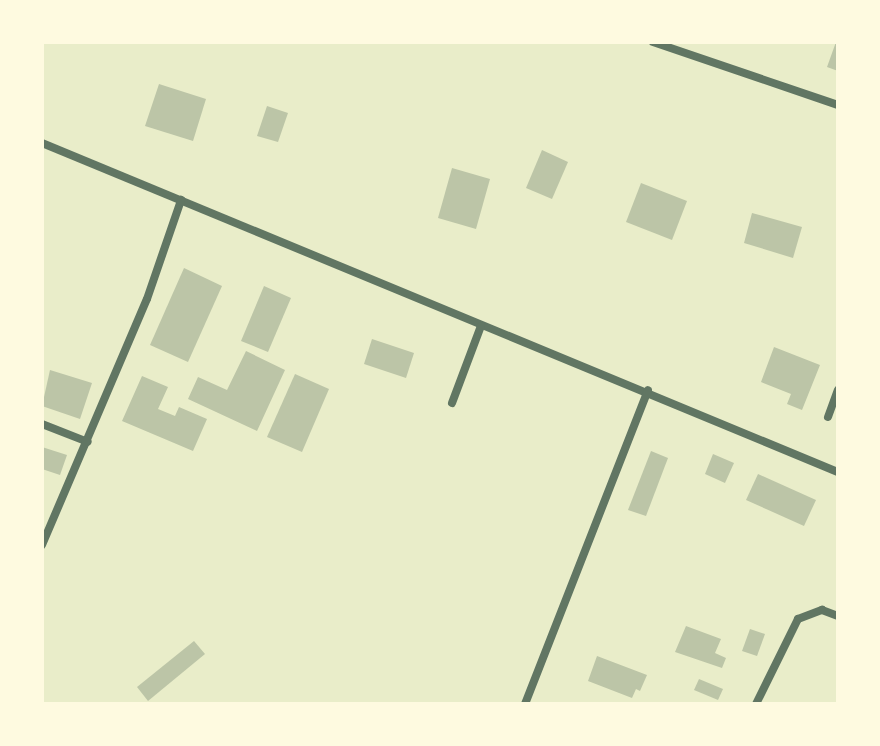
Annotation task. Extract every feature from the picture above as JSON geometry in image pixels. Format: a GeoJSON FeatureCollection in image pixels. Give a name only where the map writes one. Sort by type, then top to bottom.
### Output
{"type":"FeatureCollection","features":[{"type":"Feature","properties":{"kind":"street"},"geometry":{"type":"LineString","coordinates":[[653,42],[838,105]]}},
{"type":"Feature","properties":{"kind":"street"},"geometry":{"type":"LineString","coordinates":[[42,143],[481,326],[648,390],[838,472]]}},
{"type":"Feature","properties":{"kind":"street"},"geometry":{"type":"LineString","coordinates":[[42,545],[88,442],[181,200]]}},
{"type":"Feature","properties":{"kind":"street"},"geometry":{"type":"LineString","coordinates":[[452,403],[481,326]]}},
{"type":"Feature","properties":{"kind":"street"},"geometry":{"type":"LineString","coordinates":[[525,704],[648,390]]}},
{"type":"Feature","properties":{"kind":"street"},"geometry":{"type":"LineString","coordinates":[[828,417],[838,390]]}},
{"type":"Feature","properties":{"kind":"street"},"geometry":{"type":"LineString","coordinates":[[42,424],[88,442]]}},
{"type":"Feature","properties":{"kind":"street"},"geometry":{"type":"LineString","coordinates":[[756,704],[798,619],[822,610],[838,616]]}},
{"type":"Feature","properties":{"kind":"building"},"geometry":{"type":"Polygon","coordinates":[[[838,42],[838,71],[827,67],[838,42]]]}},
{"type":"Feature","properties":{"kind":"building"},"geometry":{"type":"Polygon","coordinates":[[[159,84],[206,99],[193,141],[145,126],[159,84]]]}},
{"type":"Feature","properties":{"kind":"building"},"geometry":{"type":"Polygon","coordinates":[[[267,106],[288,113],[278,142],[257,136],[267,106]]]}},
{"type":"Feature","properties":{"kind":"building"},"geometry":{"type":"Polygon","coordinates":[[[542,150],[568,162],[552,199],[526,188],[542,150]]]}},
{"type":"Feature","properties":{"kind":"building"},"geometry":{"type":"Polygon","coordinates":[[[452,168],[490,179],[476,229],[438,218],[452,168]]]}},
{"type":"Feature","properties":{"kind":"building"},"geometry":{"type":"Polygon","coordinates":[[[641,183],[687,201],[672,240],[626,222],[641,183]]]}},
{"type":"Feature","properties":{"kind":"building"},"geometry":{"type":"Polygon","coordinates":[[[752,213],[802,227],[793,258],[744,243],[752,213]]]}},
{"type":"Feature","properties":{"kind":"building"},"geometry":{"type":"Polygon","coordinates":[[[184,268],[222,286],[188,362],[150,345],[184,268]]]}},
{"type":"Feature","properties":{"kind":"building"},"geometry":{"type":"Polygon","coordinates":[[[264,286],[291,298],[268,352],[241,341],[264,286]]]}},
{"type":"Feature","properties":{"kind":"building"},"geometry":{"type":"Polygon","coordinates":[[[372,339],[414,353],[406,378],[364,364],[372,339]]]}},
{"type":"Feature","properties":{"kind":"building"},"geometry":{"type":"Polygon","coordinates":[[[774,347],[820,365],[802,410],[787,404],[791,394],[761,382],[774,347]]]}},
{"type":"Feature","properties":{"kind":"building"},"geometry":{"type":"Polygon","coordinates":[[[246,351],[285,370],[257,431],[188,399],[198,377],[227,390],[246,351]]]}},
{"type":"Feature","properties":{"kind":"building"},"geometry":{"type":"Polygon","coordinates":[[[50,370],[92,383],[80,419],[42,406],[50,370]]]}},
{"type":"Feature","properties":{"kind":"building"},"geometry":{"type":"Polygon","coordinates":[[[295,374],[329,389],[302,452],[267,437],[295,374]]]}},
{"type":"Feature","properties":{"kind":"building"},"geometry":{"type":"Polygon","coordinates":[[[142,376],[168,387],[158,409],[175,416],[179,407],[207,419],[193,451],[122,421],[142,376]]]}},
{"type":"Feature","properties":{"kind":"building"},"geometry":{"type":"Polygon","coordinates":[[[42,447],[67,455],[60,475],[42,469],[42,447]]]}},
{"type":"Feature","properties":{"kind":"building"},"geometry":{"type":"Polygon","coordinates":[[[651,451],[668,458],[646,516],[628,510],[651,451]]]}},
{"type":"Feature","properties":{"kind":"building"},"geometry":{"type":"Polygon","coordinates":[[[713,454],[734,463],[725,483],[705,474],[713,454]]]}},
{"type":"Feature","properties":{"kind":"building"},"geometry":{"type":"Polygon","coordinates":[[[758,474],[816,500],[804,526],[746,500],[758,474]]]}},
{"type":"Feature","properties":{"kind":"building"},"geometry":{"type":"Polygon","coordinates":[[[686,626],[721,639],[715,653],[726,658],[722,668],[675,652],[686,626]]]}},
{"type":"Feature","properties":{"kind":"building"},"geometry":{"type":"Polygon","coordinates":[[[750,629],[765,634],[757,656],[742,651],[750,629]]]}},
{"type":"Feature","properties":{"kind":"building"},"geometry":{"type":"Polygon","coordinates":[[[194,641],[205,654],[148,701],[137,687],[194,641]]]}},
{"type":"Feature","properties":{"kind":"building"},"geometry":{"type":"Polygon","coordinates":[[[597,656],[647,675],[640,691],[636,689],[632,698],[588,681],[597,656]]]}},
{"type":"Feature","properties":{"kind":"building"},"geometry":{"type":"Polygon","coordinates":[[[699,679],[723,689],[718,700],[694,690],[699,679]]]}}]}
